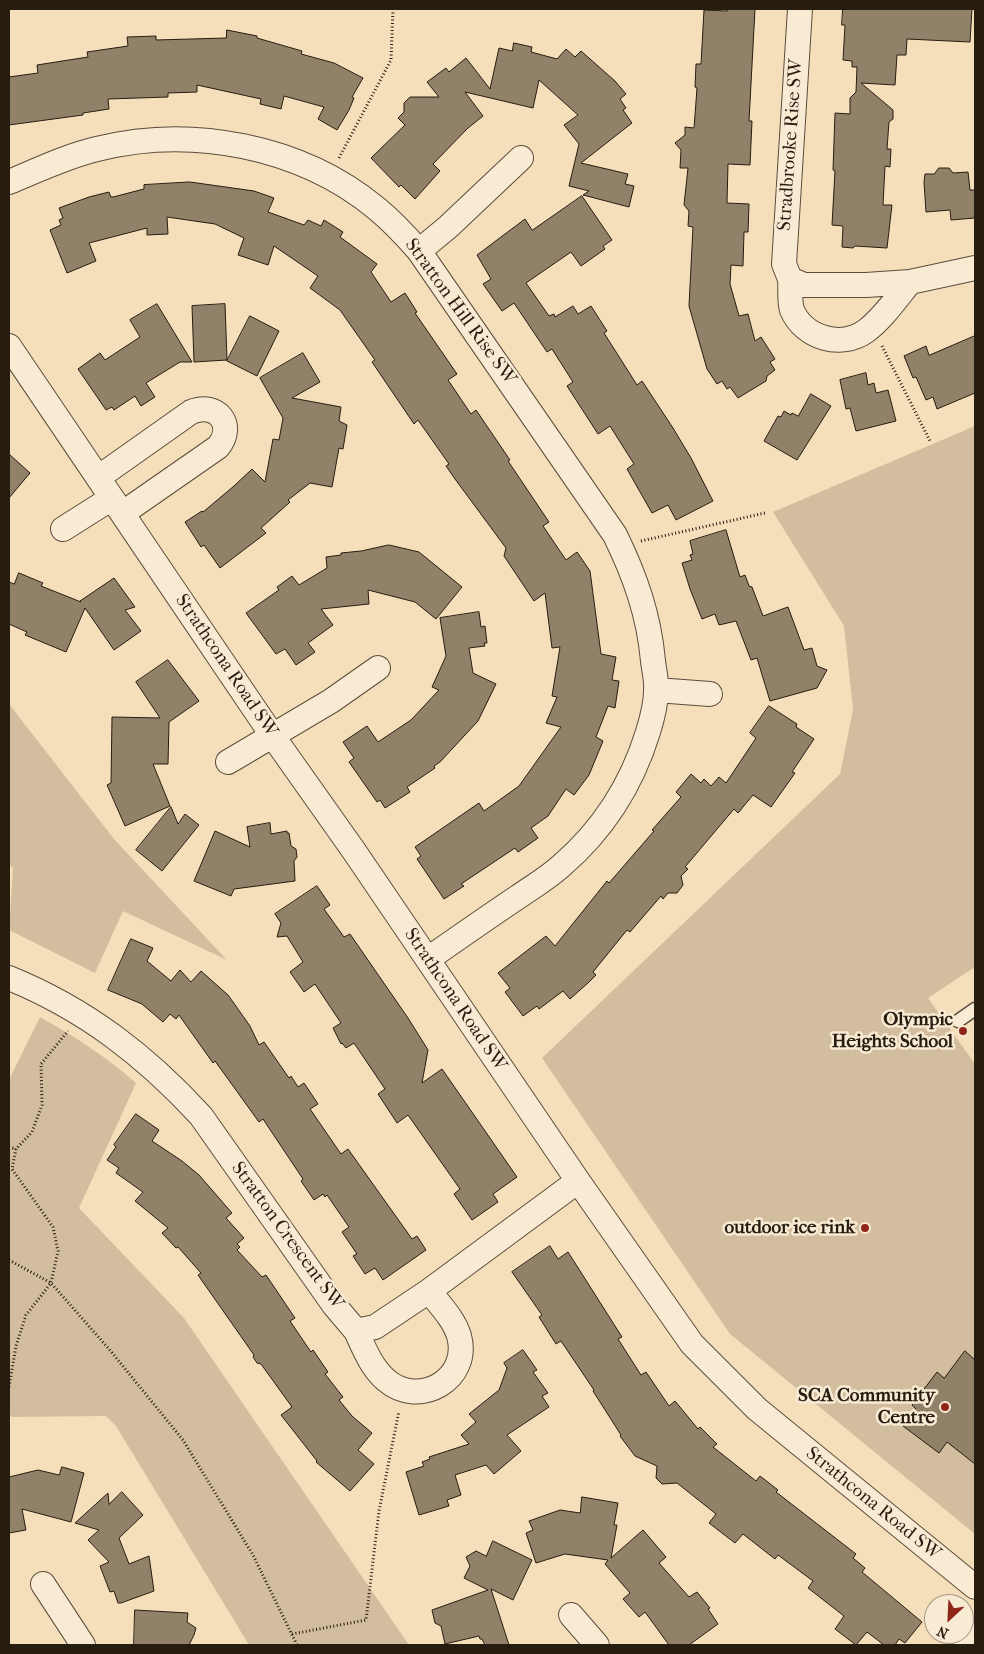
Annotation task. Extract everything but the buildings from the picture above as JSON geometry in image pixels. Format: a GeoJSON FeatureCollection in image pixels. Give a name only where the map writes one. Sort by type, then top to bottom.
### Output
{"type":"FeatureCollection","features":[{"type":"Feature","properties":{"kind":"street","name":"Stradbrooke Rise SW"},"geometry":{"type":"LineString","coordinates":[[800,9],[784,264],[790,279],[791,307],[796,317],[811,332],[826,338],[842,340],[854,337],[869,328],[910,282]]}},
{"type":"Feature","properties":{"kind":"street","name":"Stratton Hill Rise SW"},"geometry":{"type":"LineString","coordinates":[[9,182],[58,162],[97,149],[151,140],[180,139],[209,141],[267,153],[296,162],[329,177],[351,190],[399,228],[419,251],[599,511],[621,548],[638,586],[646,611],[651,636],[656,690],[651,720],[643,749],[631,777],[600,826],[560,868],[428,959]]}},
{"type":"Feature","properties":{"kind":"street"},"geometry":{"type":"LineString","coordinates":[[419,251],[448,227],[521,158]]}},
{"type":"Feature","properties":{"kind":"street"},"geometry":{"type":"LineString","coordinates":[[790,279],[804,285],[866,285],[910,282],[975,268]]}},
{"type":"Feature","properties":{"kind":"street","name":"Strathcona Road SW"},"geometry":{"type":"LineString","coordinates":[[9,346],[272,735],[354,851],[578,1181],[692,1344],[757,1410],[975,1587]]}},
{"type":"Feature","properties":{"kind":"street"},"geometry":{"type":"LineString","coordinates":[[63,529],[118,505],[218,447],[226,433],[222,418],[216,412],[208,409],[199,409],[191,412],[99,477]]}},
{"type":"Feature","properties":{"kind":"street"},"geometry":{"type":"LineString","coordinates":[[228,762],[331,701],[378,668]]}},
{"type":"Feature","properties":{"kind":"street"},"geometry":{"type":"LineString","coordinates":[[656,690],[710,694]]}},
{"type":"Feature","properties":{"kind":"street","name":"Stratton Crescent SW"},"geometry":{"type":"LineString","coordinates":[[9,978],[55,999],[106,1031],[153,1067],[178,1091],[200,1116],[334,1305],[356,1330],[370,1360],[386,1380],[403,1390]]}},
{"type":"Feature","properties":{"kind":"street"},"geometry":{"type":"LineString","coordinates":[[356,1330],[375,1327],[429,1291],[578,1181]]}},
{"type":"Feature","properties":{"kind":"street"},"geometry":{"type":"LineString","coordinates":[[403,1390],[422,1392],[440,1385],[452,1374],[459,1358],[460,1342],[455,1326],[429,1291]]}},
{"type":"Feature","properties":{"kind":"street"},"geometry":{"type":"LineString","coordinates":[[43,1584],[83,1645]]}},
{"type":"Feature","properties":{"kind":"street"},"geometry":{"type":"LineString","coordinates":[[571,1616],[597,1645]]}},
{"type":"Feature","properties":{"kind":"street"},"geometry":{"type":"LineString","coordinates":[[967,1645],[975,1634]]}},
{"type":"Feature","properties":{"kind":"lane"},"geometry":{"type":"LineString","coordinates":[[958,1021],[975,1009]]}},
{"type":"Feature","properties":{"kind":"path"},"geometry":{"type":"LineString","coordinates":[[329,177],[391,60],[393,9]]}},
{"type":"Feature","properties":{"kind":"path"},"geometry":{"type":"LineString","coordinates":[[869,328],[882,345],[930,442]]}},
{"type":"Feature","properties":{"kind":"path"},"geometry":{"type":"LineString","coordinates":[[621,548],[642,541],[765,513]]}},
{"type":"Feature","properties":{"kind":"path"},"geometry":{"type":"LineString","coordinates":[[9,1387],[16,1346],[26,1315],[51,1283],[58,1251],[53,1227],[12,1169],[16,1148],[32,1132],[42,1105],[41,1064],[68,1030]]}},
{"type":"Feature","properties":{"kind":"path"},"geometry":{"type":"LineString","coordinates":[[9,1148],[16,1148]]}},
{"type":"Feature","properties":{"kind":"path"},"geometry":{"type":"LineString","coordinates":[[9,1260],[51,1283],[109,1349],[183,1440],[252,1555],[297,1645]]}},
{"type":"Feature","properties":{"kind":"path"},"geometry":{"type":"LineString","coordinates":[[292,1634],[366,1620],[379,1511],[403,1390]]}},
{"type":"Feature","properties":{"kind":"shaded area"},"geometry":{"type":"Polygon","coordinates":[[[975,426],[975,967],[928,998],[975,1064],[975,1534],[730,1334],[542,1058],[840,774],[853,710],[844,626],[773,512],[975,426]]]}},
{"type":"Feature","properties":{"kind":"shaded area"},"geometry":{"type":"Polygon","coordinates":[[[9,704],[114,839],[227,960],[123,911],[95,973],[9,930],[13,868],[9,864],[9,704]]]}},
{"type":"Feature","properties":{"kind":"shaded area"},"geometry":{"type":"Polygon","coordinates":[[[40,1017],[90,1048],[136,1083],[79,1208],[184,1318],[409,1645],[249,1645],[116,1426],[106,1416],[12,1417],[9,1414],[9,1080],[40,1017]]]}},
{"type":"Feature","properties":{"kind":"place","name":"Olympic Heights School"},"geometry":{"type":"Point","coordinates":[963,1031]}},
{"type":"Feature","properties":{"kind":"place","name":"outdoor ice rink"},"geometry":{"type":"Point","coordinates":[865,1228]}},
{"type":"Feature","properties":{"kind":"place","name":"SCA Community Centre"},"geometry":{"type":"Point","coordinates":[945,1407]}}]}
